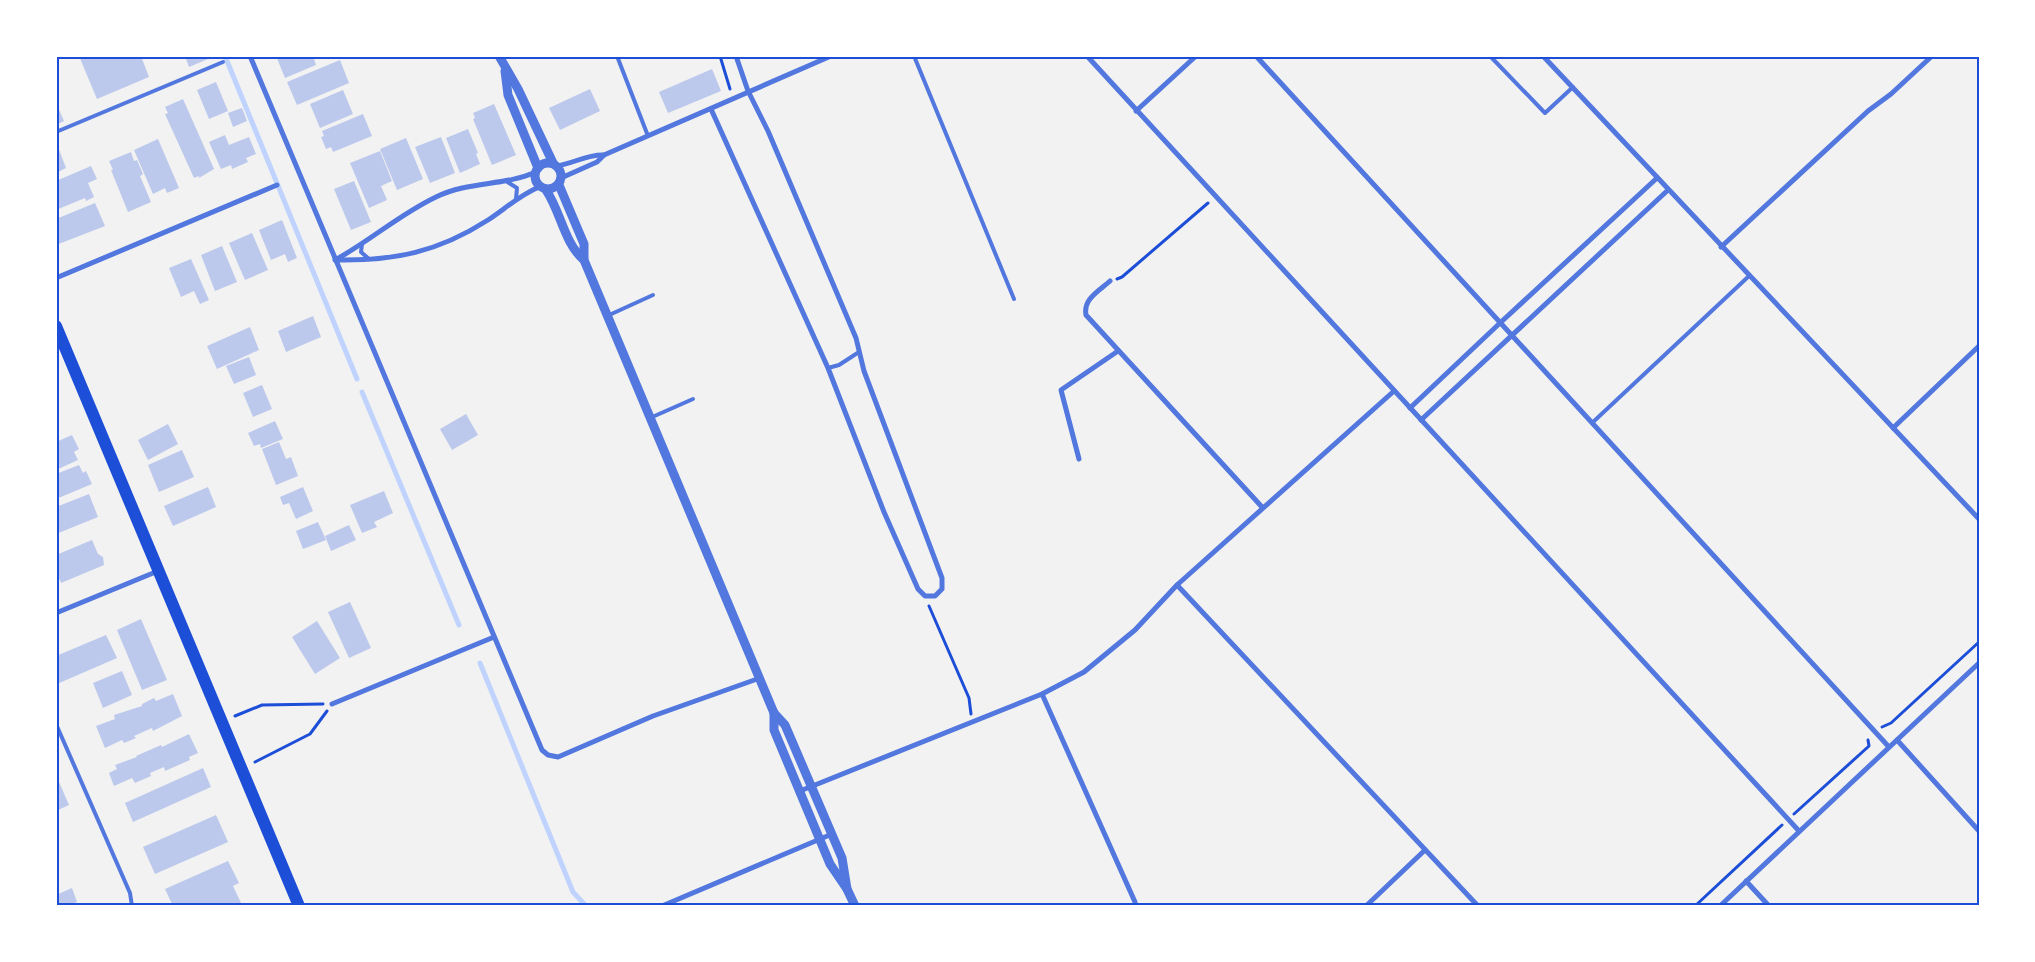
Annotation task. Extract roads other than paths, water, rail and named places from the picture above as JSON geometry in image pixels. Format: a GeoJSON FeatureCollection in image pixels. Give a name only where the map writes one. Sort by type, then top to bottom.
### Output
{"type":"FeatureCollection","features":[{"type":"Feature","properties":{"kind":"main road"},"geometry":{"type":"LineString","coordinates":[[56,326],[299,906]]}},
{"type":"Feature","properties":{"kind":"street"},"geometry":{"type":"LineString","coordinates":[[250,56],[542,750],[548,755],[558,757],[653,716],[760,678]]}},
{"type":"Feature","properties":{"kind":"street"},"geometry":{"type":"LineString","coordinates":[[499,56],[504,68],[518,89],[555,164],[561,171],[560,182],[584,244],[584,260],[774,713],[785,725],[832,834],[842,858],[848,889],[855,906]]}},
{"type":"Feature","properties":{"kind":"street"},"geometry":{"type":"LineString","coordinates":[[711,109],[828,368],[884,512],[918,589],[924,596],[930,597],[939,594],[942,589],[942,578],[864,371],[856,338],[783,167],[748,91],[736,56]]}},
{"type":"Feature","properties":{"kind":"street"},"geometry":{"type":"LineString","coordinates":[[335,260],[437,196],[471,185],[521,178],[545,164],[571,163],[593,154],[604,154],[831,56]]}},
{"type":"Feature","properties":{"kind":"street"},"geometry":{"type":"LineString","coordinates":[[1087,56],[1800,830]]}},
{"type":"Feature","properties":{"kind":"street"},"geometry":{"type":"LineString","coordinates":[[1136,111],[1196,56]]}},
{"type":"Feature","properties":{"kind":"street"},"geometry":{"type":"LineString","coordinates":[[1256,56],[1889,747]]}},
{"type":"Feature","properties":{"kind":"street"},"geometry":{"type":"LineString","coordinates":[[1543,56],[1979,519]]}},
{"type":"Feature","properties":{"kind":"street"},"geometry":{"type":"LineString","coordinates":[[1721,247],[1868,111],[1891,94],[1932,56]]}},
{"type":"Feature","properties":{"kind":"street"},"geometry":{"type":"LineString","coordinates":[[504,68],[508,95],[537,170],[535,180],[556,206],[574,251],[584,260]]}},
{"type":"Feature","properties":{"kind":"street"},"geometry":{"type":"LineString","coordinates":[[335,260],[371,260],[395,257],[431,248],[462,235],[521,196],[543,188],[554,189],[560,182],[597,162],[604,154]]}},
{"type":"Feature","properties":{"kind":"street"},"geometry":{"type":"LineString","coordinates":[[1410,408],[1657,178]]}},
{"type":"Feature","properties":{"kind":"street"},"geometry":{"type":"LineString","coordinates":[[56,278],[277,185]]}},
{"type":"Feature","properties":{"kind":"street"},"geometry":{"type":"LineString","coordinates":[[1421,420],[1668,190]]}},
{"type":"Feature","properties":{"kind":"street"},"geometry":{"type":"LineString","coordinates":[[1110,281],[1088,300],[1085,309],[1086,316],[1262,507]]}},
{"type":"Feature","properties":{"kind":"street"},"geometry":{"type":"LineString","coordinates":[[1893,428],[1979,346]]}},
{"type":"Feature","properties":{"kind":"street"},"geometry":{"type":"LineString","coordinates":[[1079,459],[1061,390],[1118,351]]}},
{"type":"Feature","properties":{"kind":"street"},"geometry":{"type":"LineString","coordinates":[[800,792],[1042,694],[1084,672],[1135,630],[1177,585],[1394,391]]}},
{"type":"Feature","properties":{"kind":"street"},"geometry":{"type":"LineString","coordinates":[[56,613],[158,570]]}},
{"type":"Feature","properties":{"kind":"street"},"geometry":{"type":"LineString","coordinates":[[1177,585],[1478,906]]}},
{"type":"Feature","properties":{"kind":"street"},"geometry":{"type":"LineString","coordinates":[[332,704],[494,637]]}},
{"type":"Feature","properties":{"kind":"street"},"geometry":{"type":"LineString","coordinates":[[1720,906],[1979,663]]}},
{"type":"Feature","properties":{"kind":"street"},"geometry":{"type":"LineString","coordinates":[[1042,694],[1135,902]]}},
{"type":"Feature","properties":{"kind":"street"},"geometry":{"type":"LineString","coordinates":[[774,713],[774,730],[819,839],[830,864],[848,889]]}},
{"type":"Feature","properties":{"kind":"street"},"geometry":{"type":"LineString","coordinates":[[1896,740],[1979,831]]}},
{"type":"Feature","properties":{"kind":"street"},"geometry":{"type":"LineString","coordinates":[[662,906],[832,834]]}},
{"type":"Feature","properties":{"kind":"street"},"geometry":{"type":"LineString","coordinates":[[1366,906],[1425,850]]}},
{"type":"Feature","properties":{"kind":"street"},"geometry":{"type":"LineString","coordinates":[[1746,881],[1769,906]]}},
{"type":"Feature","properties":{"kind":"lane"},"geometry":{"type":"LineString","coordinates":[[618,56],[648,136]]}},
{"type":"Feature","properties":{"kind":"lane"},"geometry":{"type":"LineString","coordinates":[[914,56],[1014,299]]}},
{"type":"Feature","properties":{"kind":"lane"},"geometry":{"type":"LineString","coordinates":[[1490,56],[1545,113],[1573,87]]}},
{"type":"Feature","properties":{"kind":"lane"},"geometry":{"type":"LineString","coordinates":[[56,132],[223,62]]}},
{"type":"Feature","properties":{"kind":"lane"},"geometry":{"type":"LineString","coordinates":[[506,180],[517,188],[514,201]]}},
{"type":"Feature","properties":{"kind":"lane"},"geometry":{"type":"LineString","coordinates":[[362,244],[360,249],[362,255],[371,260]]}},
{"type":"Feature","properties":{"kind":"lane"},"geometry":{"type":"LineString","coordinates":[[1592,423],[1749,276]]}},
{"type":"Feature","properties":{"kind":"lane"},"geometry":{"type":"LineString","coordinates":[[607,316],[652,295]]}},
{"type":"Feature","properties":{"kind":"lane"},"geometry":{"type":"LineString","coordinates":[[828,368],[838,366],[859,352]]}},
{"type":"Feature","properties":{"kind":"lane"},"geometry":{"type":"LineString","coordinates":[[650,418],[693,398]]}},
{"type":"Feature","properties":{"kind":"lane"},"geometry":{"type":"LineString","coordinates":[[56,724],[130,893],[132,906]]}},
{"type":"Feature","properties":{"kind":"waterway"},"geometry":{"type":"LineString","coordinates":[[225,56],[357,379]]}},
{"type":"Feature","properties":{"kind":"waterway"},"geometry":{"type":"LineString","coordinates":[[362,392],[459,625]]}},
{"type":"Feature","properties":{"kind":"waterway"},"geometry":{"type":"LineString","coordinates":[[480,663],[573,892],[586,906]]}}]}
